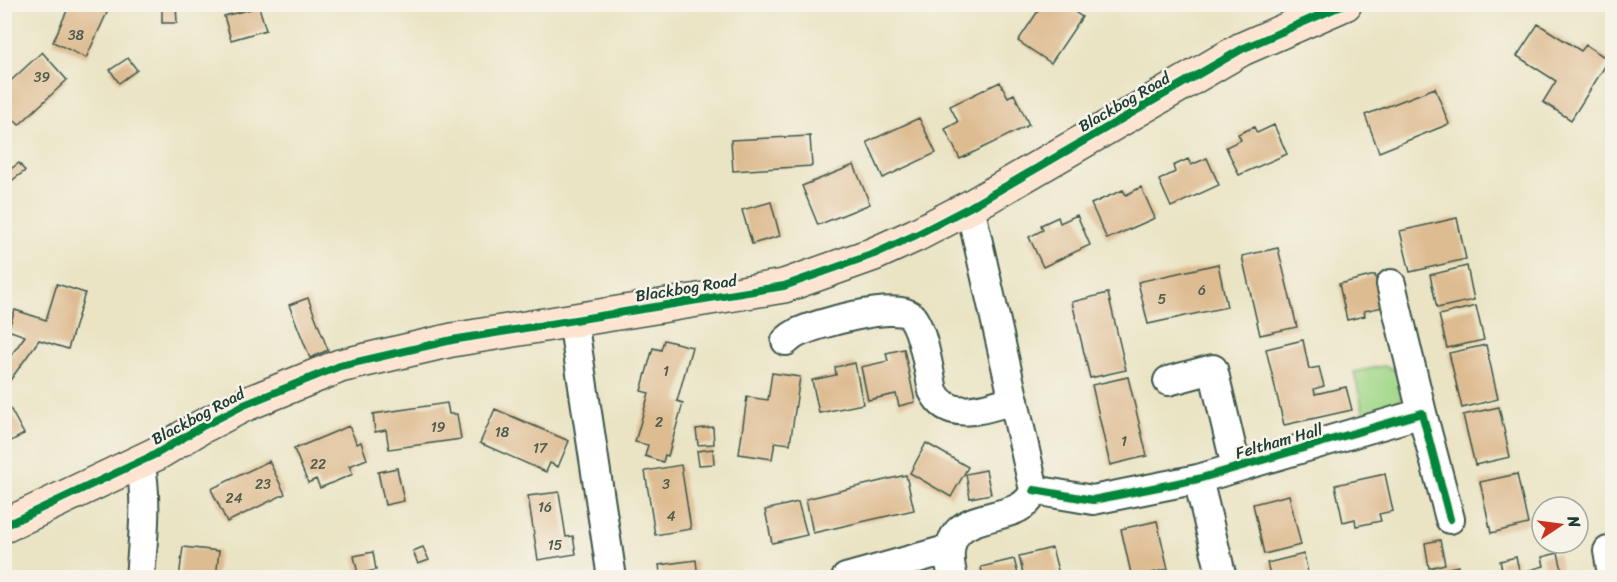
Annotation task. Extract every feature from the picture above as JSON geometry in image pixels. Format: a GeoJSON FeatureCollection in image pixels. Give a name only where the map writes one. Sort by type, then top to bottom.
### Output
{"type":"FeatureCollection","features":[{"type":"Feature","properties":{"kind":"street","name":"Blackbog Road"},"geometry":{"type":"LineString","coordinates":[[4,526],[140,461],[244,405],[340,366],[452,340],[784,286],[874,254],[916,236],[970,207],[1242,48],[1345,4]]}},
{"type":"Feature","properties":{"kind":"street"},"geometry":{"type":"LineString","coordinates":[[953,578],[950,549],[957,534],[968,523],[1022,507],[1031,500],[1034,490],[970,207]]}},
{"type":"Feature","properties":{"kind":"street"},"geometry":{"type":"LineString","coordinates":[[1391,284],[1450,519]]}},
{"type":"Feature","properties":{"kind":"street"},"geometry":{"type":"LineString","coordinates":[[786,342],[794,334],[816,326],[883,310],[900,310],[909,315],[917,326],[933,391],[937,400],[943,405],[955,410],[967,411],[1014,400]]}},
{"type":"Feature","properties":{"kind":"street"},"geometry":{"type":"LineString","coordinates":[[573,320],[612,578]]}},
{"type":"Feature","properties":{"kind":"street"},"geometry":{"type":"LineString","coordinates":[[1168,381],[1213,369],[1236,467]]}},
{"type":"Feature","properties":{"kind":"street","name":"Feltham Hall"},"geometry":{"type":"LineString","coordinates":[[1034,490],[1093,500],[1198,478],[1422,413]]}},
{"type":"Feature","properties":{"kind":"street"},"geometry":{"type":"LineString","coordinates":[[140,461],[143,476],[144,520],[140,578]]}},
{"type":"Feature","properties":{"kind":"street"},"geometry":{"type":"LineString","coordinates":[[1198,478],[1222,578]]}},
{"type":"Feature","properties":{"kind":"street"},"geometry":{"type":"LineString","coordinates":[[846,578],[950,549]]}},
{"type":"Feature","properties":{"kind":"green space"},"geometry":{"type":"Polygon","coordinates":[[[1383,366],[1400,375],[1404,392],[1393,406],[1364,415],[1354,372],[1383,366]]]}},
{"type":"Feature","properties":{"kind":"building"},"geometry":{"type":"Polygon","coordinates":[[[70,4],[111,4],[86,58],[53,42],[70,4]]]}},
{"type":"Feature","properties":{"kind":"building"},"geometry":{"type":"Polygon","coordinates":[[[162,4],[176,4],[177,23],[162,23],[162,4]]]}},
{"type":"Feature","properties":{"kind":"building"},"geometry":{"type":"Polygon","coordinates":[[[1042,5],[1064,5],[1082,17],[1051,63],[1018,41],[1042,5]]]}},
{"type":"Feature","properties":{"kind":"building"},"geometry":{"type":"Polygon","coordinates":[[[259,7],[266,30],[231,40],[224,16],[259,7]]]}},
{"type":"Feature","properties":{"kind":"building"},"geometry":{"type":"Polygon","coordinates":[[[1538,24],[1581,51],[1586,45],[1609,60],[1571,120],[1543,102],[1556,81],[1517,56],[1538,24]]]}},
{"type":"Feature","properties":{"kind":"building"},"geometry":{"type":"Polygon","coordinates":[[[42,52],[67,80],[19,125],[4,110],[4,87],[42,52]]]}},
{"type":"Feature","properties":{"kind":"building"},"geometry":{"type":"Polygon","coordinates":[[[128,58],[137,70],[119,83],[110,70],[128,58]]]}},
{"type":"Feature","properties":{"kind":"building"},"geometry":{"type":"Polygon","coordinates":[[[1000,82],[1008,97],[1014,94],[1029,125],[960,159],[945,129],[958,122],[950,106],[1000,82]]]}},
{"type":"Feature","properties":{"kind":"building"},"geometry":{"type":"Polygon","coordinates":[[[1435,88],[1449,124],[1379,152],[1365,115],[1435,88]]]}},
{"type":"Feature","properties":{"kind":"building"},"geometry":{"type":"Polygon","coordinates":[[[919,118],[936,153],[883,178],[867,142],[919,118]]]}},
{"type":"Feature","properties":{"kind":"building"},"geometry":{"type":"Polygon","coordinates":[[[1274,125],[1287,154],[1239,175],[1226,147],[1241,140],[1238,134],[1254,127],[1257,133],[1274,125]]]}},
{"type":"Feature","properties":{"kind":"building"},"geometry":{"type":"Polygon","coordinates":[[[810,136],[812,166],[733,171],[731,140],[810,136]]]}},
{"type":"Feature","properties":{"kind":"building"},"geometry":{"type":"Polygon","coordinates":[[[1207,158],[1219,185],[1171,207],[1159,180],[1175,172],[1173,166],[1188,159],[1191,165],[1207,158]]]}},
{"type":"Feature","properties":{"kind":"building"},"geometry":{"type":"Polygon","coordinates":[[[19,163],[25,171],[4,186],[4,174],[19,163]]]}},
{"type":"Feature","properties":{"kind":"building"},"geometry":{"type":"Polygon","coordinates":[[[854,165],[870,204],[818,225],[802,186],[854,165]]]}},
{"type":"Feature","properties":{"kind":"building"},"geometry":{"type":"Polygon","coordinates":[[[1141,187],[1155,218],[1107,239],[1091,204],[1123,190],[1126,195],[1141,187]]]}},
{"type":"Feature","properties":{"kind":"building"},"geometry":{"type":"Polygon","coordinates":[[[771,202],[780,236],[752,244],[742,210],[771,202]]]}},
{"type":"Feature","properties":{"kind":"building"},"geometry":{"type":"Polygon","coordinates":[[[1077,215],[1090,245],[1043,267],[1029,237],[1043,230],[1041,225],[1058,217],[1060,223],[1077,215]]]}},
{"type":"Feature","properties":{"kind":"building"},"geometry":{"type":"Polygon","coordinates":[[[1457,218],[1466,259],[1410,272],[1400,231],[1457,218]]]}},
{"type":"Feature","properties":{"kind":"building"},"geometry":{"type":"Polygon","coordinates":[[[1278,248],[1297,327],[1260,335],[1242,256],[1278,248]]]}},
{"type":"Feature","properties":{"kind":"building"},"geometry":{"type":"Polygon","coordinates":[[[1218,264],[1227,307],[1148,324],[1138,282],[1218,264]]]}},
{"type":"Feature","properties":{"kind":"building"},"geometry":{"type":"Polygon","coordinates":[[[1467,266],[1474,300],[1437,308],[1430,275],[1467,266]]]}},
{"type":"Feature","properties":{"kind":"building"},"geometry":{"type":"Polygon","coordinates":[[[1375,275],[1383,307],[1364,311],[1365,316],[1347,320],[1339,284],[1375,275]]]}},
{"type":"Feature","properties":{"kind":"building"},"geometry":{"type":"Polygon","coordinates":[[[57,284],[85,293],[68,349],[39,340],[6,386],[4,385],[4,365],[25,336],[8,330],[15,310],[46,320],[57,284]]]}},
{"type":"Feature","properties":{"kind":"building"},"geometry":{"type":"Polygon","coordinates":[[[1108,293],[1126,370],[1090,378],[1072,302],[1108,293]]]}},
{"type":"Feature","properties":{"kind":"building"},"geometry":{"type":"Polygon","coordinates":[[[308,298],[328,350],[310,358],[289,305],[308,298]]]}},
{"type":"Feature","properties":{"kind":"building"},"geometry":{"type":"Polygon","coordinates":[[[1476,306],[1484,340],[1447,348],[1439,315],[1476,306]]]}},
{"type":"Feature","properties":{"kind":"building"},"geometry":{"type":"Polygon","coordinates":[[[664,340],[692,347],[677,401],[683,403],[668,456],[665,455],[663,462],[645,456],[648,445],[635,442],[649,393],[641,391],[653,348],[661,350],[664,340]]]}},
{"type":"Feature","properties":{"kind":"building"},"geometry":{"type":"Polygon","coordinates":[[[1303,340],[1309,369],[1319,367],[1324,386],[1314,389],[1315,394],[1346,387],[1352,410],[1284,425],[1266,349],[1303,340]]]}},
{"type":"Feature","properties":{"kind":"building"},"geometry":{"type":"Polygon","coordinates":[[[1486,345],[1498,399],[1462,408],[1449,353],[1486,345]]]}},
{"type":"Feature","properties":{"kind":"building"},"geometry":{"type":"Polygon","coordinates":[[[904,349],[915,402],[899,406],[896,394],[868,400],[861,367],[888,361],[886,353],[904,349]]]}},
{"type":"Feature","properties":{"kind":"building"},"geometry":{"type":"Polygon","coordinates":[[[855,363],[863,404],[819,413],[812,380],[836,375],[835,367],[855,363]]]}},
{"type":"Feature","properties":{"kind":"building"},"geometry":{"type":"Polygon","coordinates":[[[772,373],[800,377],[790,444],[775,442],[772,459],[739,454],[747,397],[768,400],[772,373]]]}},
{"type":"Feature","properties":{"kind":"building"},"geometry":{"type":"Polygon","coordinates":[[[1128,377],[1147,456],[1110,465],[1092,385],[1128,377]]]}},
{"type":"Feature","properties":{"kind":"building"},"geometry":{"type":"Polygon","coordinates":[[[4,397],[24,434],[4,445],[4,397]]]}},
{"type":"Feature","properties":{"kind":"building"},"geometry":{"type":"Polygon","coordinates":[[[447,403],[449,414],[457,414],[461,439],[389,449],[386,430],[375,432],[373,414],[447,403]]]}},
{"type":"Feature","properties":{"kind":"building"},"geometry":{"type":"Polygon","coordinates":[[[1499,407],[1510,457],[1475,465],[1463,415],[1499,407]]]}},
{"type":"Feature","properties":{"kind":"building"},"geometry":{"type":"Polygon","coordinates":[[[495,409],[569,441],[558,467],[550,463],[546,472],[480,443],[495,409]]]}},
{"type":"Feature","properties":{"kind":"building"},"geometry":{"type":"Polygon","coordinates":[[[349,426],[357,444],[361,442],[367,459],[349,466],[353,474],[320,488],[316,479],[308,483],[294,449],[349,426]]]}},
{"type":"Feature","properties":{"kind":"building"},"geometry":{"type":"Polygon","coordinates":[[[713,427],[714,444],[698,445],[696,429],[713,427]]]}},
{"type":"Feature","properties":{"kind":"building"},"geometry":{"type":"Polygon","coordinates":[[[926,443],[968,467],[951,497],[910,473],[926,443]]]}},
{"type":"Feature","properties":{"kind":"building"},"geometry":{"type":"Polygon","coordinates":[[[713,449],[714,464],[699,465],[697,451],[713,449]]]}},
{"type":"Feature","properties":{"kind":"building"},"geometry":{"type":"Polygon","coordinates":[[[269,461],[285,494],[227,522],[211,489],[269,461]]]}},
{"type":"Feature","properties":{"kind":"building"},"geometry":{"type":"Polygon","coordinates":[[[681,465],[691,529],[655,535],[645,471],[681,465]]]}},
{"type":"Feature","properties":{"kind":"building"},"geometry":{"type":"Polygon","coordinates":[[[397,468],[404,501],[385,505],[378,472],[397,468]]]}},
{"type":"Feature","properties":{"kind":"building"},"geometry":{"type":"Polygon","coordinates":[[[986,470],[991,494],[970,498],[966,474],[986,470]]]}},
{"type":"Feature","properties":{"kind":"building"},"geometry":{"type":"Polygon","coordinates":[[[1385,474],[1393,511],[1379,514],[1381,521],[1356,526],[1355,519],[1343,522],[1335,485],[1385,474]]]}},
{"type":"Feature","properties":{"kind":"building"},"geometry":{"type":"Polygon","coordinates":[[[1517,474],[1528,524],[1491,533],[1480,482],[1517,474]]]}},
{"type":"Feature","properties":{"kind":"building"},"geometry":{"type":"Polygon","coordinates":[[[906,475],[914,510],[813,533],[806,499],[906,475]]]}},
{"type":"Feature","properties":{"kind":"building"},"geometry":{"type":"Polygon","coordinates":[[[559,492],[566,537],[573,536],[576,554],[538,560],[528,496],[559,492]]]}},
{"type":"Feature","properties":{"kind":"building"},"geometry":{"type":"Polygon","coordinates":[[[1289,495],[1301,545],[1264,554],[1253,504],[1289,495]]]}},
{"type":"Feature","properties":{"kind":"building"},"geometry":{"type":"Polygon","coordinates":[[[798,502],[807,535],[772,543],[765,510],[798,502]]]}},
{"type":"Feature","properties":{"kind":"building"},"geometry":{"type":"Polygon","coordinates":[[[1157,521],[1168,569],[1132,578],[1121,529],[1157,521]]]}},
{"type":"Feature","properties":{"kind":"building"},"geometry":{"type":"Polygon","coordinates":[[[1440,540],[1445,564],[1429,568],[1425,543],[1440,540]]]}},
{"type":"Feature","properties":{"kind":"building"},"geometry":{"type":"Polygon","coordinates":[[[183,547],[219,551],[216,578],[179,578],[183,547]]]}},
{"type":"Feature","properties":{"kind":"building"},"geometry":{"type":"Polygon","coordinates":[[[423,547],[429,560],[418,564],[413,551],[423,547]]]}},
{"type":"Feature","properties":{"kind":"building"},"geometry":{"type":"Polygon","coordinates":[[[1052,548],[1060,578],[1024,578],[1019,556],[1052,548]]]}},
{"type":"Feature","properties":{"kind":"building"},"geometry":{"type":"Polygon","coordinates":[[[373,552],[376,570],[358,574],[354,556],[373,552]]]}},
{"type":"Feature","properties":{"kind":"building"},"geometry":{"type":"Polygon","coordinates":[[[1304,554],[1309,578],[1271,578],[1267,563],[1304,554]]]}},
{"type":"Feature","properties":{"kind":"building"},"geometry":{"type":"Polygon","coordinates":[[[1558,555],[1564,578],[1527,578],[1526,571],[1544,566],[1542,557],[1558,555]]]}},
{"type":"Feature","properties":{"kind":"building"},"geometry":{"type":"Polygon","coordinates":[[[1516,557],[1521,578],[1504,578],[1500,561],[1516,557]]]}},
{"type":"Feature","properties":{"kind":"building"},"geometry":{"type":"Polygon","coordinates":[[[1014,559],[1019,578],[983,578],[981,567],[1014,559]]]}},
{"type":"Feature","properties":{"kind":"building"},"geometry":{"type":"Polygon","coordinates":[[[696,560],[698,578],[661,578],[659,565],[696,560]]]}},
{"type":"Feature","properties":{"kind":"building"},"geometry":{"type":"Polygon","coordinates":[[[1458,566],[1459,575],[1473,572],[1474,578],[1437,578],[1435,571],[1458,566]]]}},
{"type":"Feature","properties":{"kind":"cycle path"},"geometry":{"type":"LineString","coordinates":[[4,526],[156,454],[244,405],[340,366],[452,340],[784,286],[874,254],[970,207],[1242,49],[1345,4]]}},
{"type":"Feature","properties":{"kind":"cycle path"},"geometry":{"type":"LineString","coordinates":[[1034,490],[1093,500],[1198,479],[1422,413],[1450,519]]}}]}
